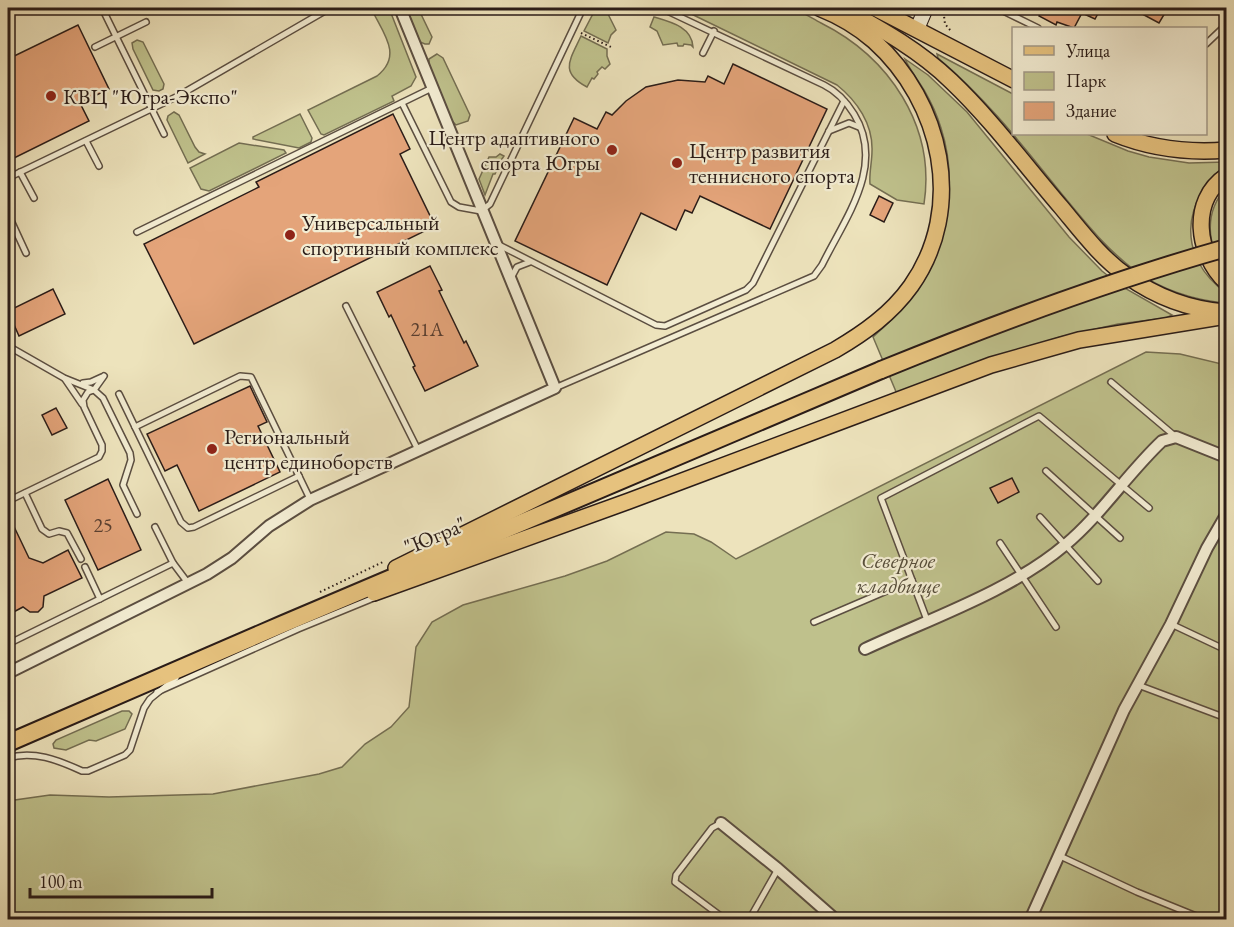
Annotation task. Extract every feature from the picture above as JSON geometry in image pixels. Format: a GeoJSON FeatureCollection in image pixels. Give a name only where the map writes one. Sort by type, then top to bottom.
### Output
{"type":"FeatureCollection","features":[{"type":"Feature","properties":{"kind":"highway","name":"\"Югра\""},"geometry":{"type":"LineString","coordinates":[[8,743],[881,370],[1014,318],[1150,271],[1227,248]]}},
{"type":"Feature","properties":{"kind":"main road"},"geometry":{"type":"LineString","coordinates":[[283,624],[835,350],[872,326],[897,303],[921,268],[936,231],[942,191],[938,148],[933,129],[918,96],[894,61],[865,33],[819,8]]}},
{"type":"Feature","properties":{"kind":"main road"},"geometry":{"type":"LineString","coordinates":[[841,8],[906,45],[937,68],[965,95],[1089,242],[1125,275],[1181,304],[1227,314]]}},
{"type":"Feature","properties":{"kind":"main road"},"geometry":{"type":"LineString","coordinates":[[875,8],[1012,79]]}},
{"type":"Feature","properties":{"kind":"main road"},"geometry":{"type":"LineString","coordinates":[[917,28],[926,8]]}},
{"type":"Feature","properties":{"kind":"main road"},"geometry":{"type":"LineString","coordinates":[[1118,135],[1153,146],[1176,150],[1227,150]]}},
{"type":"Feature","properties":{"kind":"main road"},"geometry":{"type":"LineString","coordinates":[[1227,176],[1208,197],[1203,209],[1201,231],[1202,243],[1211,264],[1227,282]]}},
{"type":"Feature","properties":{"kind":"main road"},"geometry":{"type":"LineString","coordinates":[[283,624],[449,567],[991,365],[1079,340],[1227,314]]}},
{"type":"Feature","properties":{"kind":"street"},"geometry":{"type":"LineString","coordinates":[[8,672],[189,584],[220,566],[269,526],[310,500],[555,388],[400,8]]}},
{"type":"Feature","properties":{"kind":"street"},"geometry":{"type":"LineString","coordinates":[[865,649],[995,590],[1022,575],[1065,545],[1161,441],[1168,437],[1176,437],[1227,457]]}},
{"type":"Feature","properties":{"kind":"street"},"geometry":{"type":"LineString","coordinates":[[1030,920],[1124,710],[1227,515]]}},
{"type":"Feature","properties":{"kind":"street"},"geometry":{"type":"LineString","coordinates":[[721,823],[837,920]]}},
{"type":"Feature","properties":{"kind":"lane"},"geometry":{"type":"LineString","coordinates":[[102,8],[164,134]]}},
{"type":"Feature","properties":{"kind":"lane"},"geometry":{"type":"LineString","coordinates":[[8,178],[178,96],[330,8]]}},
{"type":"Feature","properties":{"kind":"lane"},"geometry":{"type":"LineString","coordinates":[[402,103],[451,202],[459,207],[481,211],[490,204],[583,8]]}},
{"type":"Feature","properties":{"kind":"lane"},"geometry":{"type":"LineString","coordinates":[[555,388],[814,276],[822,265],[864,179],[866,151],[864,136],[857,119],[844,101],[824,85],[714,31],[661,8]]}},
{"type":"Feature","properties":{"kind":"lane"},"geometry":{"type":"LineString","coordinates":[[997,8],[1036,27]]}},
{"type":"Feature","properties":{"kind":"lane"},"geometry":{"type":"LineString","coordinates":[[94,47],[146,22]]}},
{"type":"Feature","properties":{"kind":"lane"},"geometry":{"type":"LineString","coordinates":[[1207,43],[1227,25]]}},
{"type":"Feature","properties":{"kind":"lane"},"geometry":{"type":"LineString","coordinates":[[703,53],[714,31]]}},
{"type":"Feature","properties":{"kind":"lane"},"geometry":{"type":"LineString","coordinates":[[137,231],[432,88]]}},
{"type":"Feature","properties":{"kind":"lane"},"geometry":{"type":"LineString","coordinates":[[495,243],[656,325],[665,326],[675,322],[746,290],[753,283],[844,101]]}},
{"type":"Feature","properties":{"kind":"lane"},"geometry":{"type":"LineString","coordinates":[[828,132],[843,124],[855,124],[864,136]]}},
{"type":"Feature","properties":{"kind":"lane"},"geometry":{"type":"LineString","coordinates":[[86,141],[99,166]]}},
{"type":"Feature","properties":{"kind":"lane"},"geometry":{"type":"LineString","coordinates":[[21,172],[34,198]]}},
{"type":"Feature","properties":{"kind":"lane"},"geometry":{"type":"LineString","coordinates":[[8,214],[26,253]]}},
{"type":"Feature","properties":{"kind":"lane"},"geometry":{"type":"LineString","coordinates":[[510,282],[513,271],[517,267],[532,262]]}},
{"type":"Feature","properties":{"kind":"lane"},"geometry":{"type":"LineString","coordinates":[[346,306],[418,450]]}},
{"type":"Feature","properties":{"kind":"lane"},"geometry":{"type":"LineString","coordinates":[[8,346],[64,378],[94,390],[103,398],[130,453],[131,460],[123,485],[137,514]]}},
{"type":"Feature","properties":{"kind":"lane"},"geometry":{"type":"LineString","coordinates":[[135,427],[240,376],[248,375],[253,380],[310,500]]}},
{"type":"Feature","properties":{"kind":"lane"},"geometry":{"type":"LineString","coordinates":[[76,382],[91,382],[104,376],[94,390],[84,396],[84,407]]}},
{"type":"Feature","properties":{"kind":"lane"},"geometry":{"type":"LineString","coordinates":[[8,501],[99,457],[102,451],[102,445],[84,407],[64,378]]}},
{"type":"Feature","properties":{"kind":"lane"},"geometry":{"type":"LineString","coordinates":[[1111,382],[1176,437]]}},
{"type":"Feature","properties":{"kind":"lane"},"geometry":{"type":"LineString","coordinates":[[119,394],[181,522],[188,528],[299,476]]}},
{"type":"Feature","properties":{"kind":"lane"},"geometry":{"type":"LineString","coordinates":[[927,620],[881,498],[1039,417],[1149,508]]}},
{"type":"Feature","properties":{"kind":"lane"},"geometry":{"type":"LineString","coordinates":[[1046,471],[1120,538]]}},
{"type":"Feature","properties":{"kind":"lane"},"geometry":{"type":"LineString","coordinates":[[25,493],[42,529],[49,534],[59,531],[67,533],[81,559]]}},
{"type":"Feature","properties":{"kind":"lane"},"geometry":{"type":"LineString","coordinates":[[1040,517],[1098,581]]}},
{"type":"Feature","properties":{"kind":"lane"},"geometry":{"type":"LineString","coordinates":[[155,527],[173,563],[189,584]]}},
{"type":"Feature","properties":{"kind":"lane"},"geometry":{"type":"LineString","coordinates":[[1000,543],[1056,627]]}},
{"type":"Feature","properties":{"kind":"lane"},"geometry":{"type":"LineString","coordinates":[[8,644],[173,563]]}},
{"type":"Feature","properties":{"kind":"lane"},"geometry":{"type":"LineString","coordinates":[[85,567],[100,599]]}},
{"type":"Feature","properties":{"kind":"lane"},"geometry":{"type":"LineString","coordinates":[[157,692],[298,629],[449,567]]}},
{"type":"Feature","properties":{"kind":"lane"},"geometry":{"type":"LineString","coordinates":[[814,621],[912,580]]}},
{"type":"Feature","properties":{"kind":"lane"},"geometry":{"type":"LineString","coordinates":[[1171,624],[1227,650]]}},
{"type":"Feature","properties":{"kind":"lane"},"geometry":{"type":"LineString","coordinates":[[8,758],[22,754],[40,755],[82,771],[88,771],[125,755],[130,750],[144,708],[157,692],[205,658]]}},
{"type":"Feature","properties":{"kind":"lane"},"geometry":{"type":"LineString","coordinates":[[1138,685],[1227,718]]}},
{"type":"Feature","properties":{"kind":"lane"},"geometry":{"type":"LineString","coordinates":[[721,823],[712,828],[676,875],[675,882],[726,920]]}},
{"type":"Feature","properties":{"kind":"lane"},"geometry":{"type":"LineString","coordinates":[[1060,856],[1137,892],[1206,920]]}},
{"type":"Feature","properties":{"kind":"lane"},"geometry":{"type":"LineString","coordinates":[[749,920],[778,869]]}},
{"type":"Feature","properties":{"kind":"path"},"geometry":{"type":"LineString","coordinates":[[943,8],[945,24],[954,33]]}},
{"type":"Feature","properties":{"kind":"path"},"geometry":{"type":"LineString","coordinates":[[573,29],[611,47]]}},
{"type":"Feature","properties":{"kind":"path"},"geometry":{"type":"LineString","coordinates":[[316,593],[386,560]]}},
{"type":"Feature","properties":{"kind":"green space"},"geometry":{"type":"Polygon","coordinates":[[[784,7],[805,14],[845,37],[887,75],[903,97],[915,121],[923,148],[926,175],[924,204],[897,200],[870,184],[872,141],[867,122],[851,98],[837,85],[679,8],[784,7]]]}},
{"type":"Feature","properties":{"kind":"green space"},"geometry":{"type":"Polygon","coordinates":[[[371,8],[389,8],[416,77],[411,86],[392,96],[394,101],[324,135],[321,134],[308,110],[377,76],[389,60],[388,43],[371,8]]]}},
{"type":"Feature","properties":{"kind":"green space"},"geometry":{"type":"Polygon","coordinates":[[[406,8],[418,8],[432,37],[429,44],[420,42],[406,8]]]}},
{"type":"Feature","properties":{"kind":"green space"},"geometry":{"type":"Polygon","coordinates":[[[596,8],[605,8],[616,30],[608,43],[584,31],[596,8]]]}},
{"type":"Feature","properties":{"kind":"green space"},"geometry":{"type":"Polygon","coordinates":[[[654,17],[680,26],[689,35],[693,47],[684,44],[678,46],[677,43],[663,45],[657,31],[650,27],[654,17]]]}},
{"type":"Feature","properties":{"kind":"green space"},"geometry":{"type":"Polygon","coordinates":[[[581,36],[607,49],[610,64],[597,72],[598,74],[594,79],[592,78],[587,87],[573,76],[569,65],[581,36]]]}},
{"type":"Feature","properties":{"kind":"green space"},"geometry":{"type":"Polygon","coordinates":[[[137,40],[143,42],[164,84],[163,89],[159,91],[153,90],[133,49],[132,43],[137,40]]]}},
{"type":"Feature","properties":{"kind":"green space"},"geometry":{"type":"Polygon","coordinates":[[[437,54],[443,58],[470,115],[468,121],[456,125],[451,120],[429,65],[429,59],[437,54]]]}},
{"type":"Feature","properties":{"kind":"green space"},"geometry":{"type":"Polygon","coordinates":[[[937,54],[1012,93],[1012,133],[988,105],[938,58],[937,54]]]}},
{"type":"Feature","properties":{"kind":"green space"},"geometry":{"type":"Polygon","coordinates":[[[905,59],[928,75],[967,112],[1069,237],[1102,271],[1121,286],[1172,315],[1060,337],[991,359],[897,394],[873,337],[902,309],[923,279],[941,238],[949,194],[949,172],[941,128],[929,99],[905,59]]]}},
{"type":"Feature","properties":{"kind":"green space"},"geometry":{"type":"Polygon","coordinates":[[[174,112],[179,115],[195,147],[199,152],[205,154],[188,163],[167,120],[168,116],[174,112]]]}},
{"type":"Feature","properties":{"kind":"green space"},"geometry":{"type":"Polygon","coordinates":[[[300,114],[312,138],[311,142],[299,148],[253,139],[253,137],[300,114]]]}},
{"type":"Feature","properties":{"kind":"green space"},"geometry":{"type":"Polygon","coordinates":[[[1014,135],[1089,135],[1149,157],[1189,163],[1226,162],[1226,165],[1211,180],[1200,196],[1193,212],[1191,229],[1193,246],[1199,263],[1210,279],[1226,293],[1226,303],[1191,297],[1168,289],[1137,272],[1106,245],[1087,224],[1014,135]]]}},
{"type":"Feature","properties":{"kind":"green space"},"geometry":{"type":"Polygon","coordinates":[[[239,143],[284,150],[286,153],[209,191],[201,189],[190,168],[239,143]]]}},
{"type":"Feature","properties":{"kind":"green space"},"geometry":{"type":"Polygon","coordinates":[[[500,154],[504,156],[493,174],[485,195],[479,179],[489,157],[496,157],[500,154]]]}},
{"type":"Feature","properties":{"kind":"green space"},"geometry":{"type":"Polygon","coordinates":[[[1226,188],[1226,270],[1214,250],[1210,229],[1214,208],[1226,188]]]}},
{"type":"Feature","properties":{"kind":"green space","name":"Северное кладбище"},"geometry":{"type":"Polygon","coordinates":[[[1146,352],[1180,354],[1226,365],[1226,919],[8,919],[8,801],[50,795],[109,797],[213,794],[319,774],[342,767],[365,744],[391,727],[409,707],[416,647],[432,622],[463,605],[565,576],[607,561],[666,532],[694,534],[711,542],[736,559],[1146,352]]]}},
{"type":"Feature","properties":{"kind":"green space"},"geometry":{"type":"Polygon","coordinates":[[[122,711],[129,711],[132,714],[125,729],[66,750],[54,748],[53,744],[56,740],[122,711]]]}},
{"type":"Feature","properties":{"kind":"building"},"geometry":{"type":"Polygon","coordinates":[[[1043,8],[1101,8],[1095,19],[1082,13],[1075,27],[1057,22],[1056,25],[1039,16],[1043,8]]]}},
{"type":"Feature","properties":{"kind":"building"},"geometry":{"type":"Polygon","coordinates":[[[1131,8],[1168,8],[1159,23],[1131,8]]]}},
{"type":"Feature","properties":{"kind":"building","name":"КВЦ \"Югра-Экспо\""},"geometry":{"type":"Polygon","coordinates":[[[78,25],[109,89],[80,103],[89,121],[8,161],[8,59],[78,25]]]}},
{"type":"Feature","properties":{"kind":"building","name":"Центр развития теннисного спорта"},"geometry":{"type":"Polygon","coordinates":[[[733,64],[827,109],[770,229],[700,196],[692,213],[685,210],[676,230],[641,213],[607,285],[515,241],[574,118],[597,129],[606,112],[612,115],[626,101],[646,87],[678,80],[705,82],[708,76],[724,84],[733,64]]]}},
{"type":"Feature","properties":{"kind":"building","name":"Универсальный спортивный комплекс"},"geometry":{"type":"Polygon","coordinates":[[[393,114],[410,149],[400,154],[435,226],[194,344],[144,244],[259,187],[256,182],[393,114]]]}},
{"type":"Feature","properties":{"kind":"building"},"geometry":{"type":"Polygon","coordinates":[[[879,196],[893,203],[884,222],[870,215],[879,196]]]}},
{"type":"Feature","properties":{"kind":"building"},"geometry":{"type":"Polygon","coordinates":[[[430,266],[442,290],[439,291],[464,343],[466,341],[478,366],[425,391],[391,315],[389,317],[377,292],[430,266]]]}},
{"type":"Feature","properties":{"kind":"building"},"geometry":{"type":"Polygon","coordinates":[[[53,289],[65,314],[19,336],[8,311],[53,289]]]}},
{"type":"Feature","properties":{"kind":"building","name":"Региональный центр единоборств"},"geometry":{"type":"Polygon","coordinates":[[[250,386],[267,422],[258,426],[280,472],[199,511],[177,465],[165,471],[147,434],[250,386]]]}},
{"type":"Feature","properties":{"kind":"building"},"geometry":{"type":"Polygon","coordinates":[[[56,408],[67,428],[52,435],[42,415],[56,408]]]}},
{"type":"Feature","properties":{"kind":"building"},"geometry":{"type":"Polygon","coordinates":[[[1012,478],[1019,492],[998,503],[990,488],[1012,478]]]}},
{"type":"Feature","properties":{"kind":"building"},"geometry":{"type":"Polygon","coordinates":[[[108,479],[141,550],[98,570],[65,500],[108,479]]]}},
{"type":"Feature","properties":{"kind":"building"},"geometry":{"type":"Polygon","coordinates":[[[8,514],[29,558],[43,563],[68,550],[82,578],[44,596],[43,607],[38,612],[30,612],[23,607],[8,615],[8,514]]]}},
{"type":"Feature","properties":{"kind":"place","name":"КВЦ \"Югра-Экспо\""},"geometry":{"type":"Point","coordinates":[51,96]}},
{"type":"Feature","properties":{"kind":"place","name":"Центр адаптивного спорта Югры"},"geometry":{"type":"Point","coordinates":[612,150]}},
{"type":"Feature","properties":{"kind":"place","name":"Центр развития теннисного спорта"},"geometry":{"type":"Point","coordinates":[677,163]}},
{"type":"Feature","properties":{"kind":"place","name":"Универсальный спортивный комплекс"},"geometry":{"type":"Point","coordinates":[290,235]}},
{"type":"Feature","properties":{"kind":"place","name":"Региональный центр единоборств"},"geometry":{"type":"Point","coordinates":[212,449]}}]}
